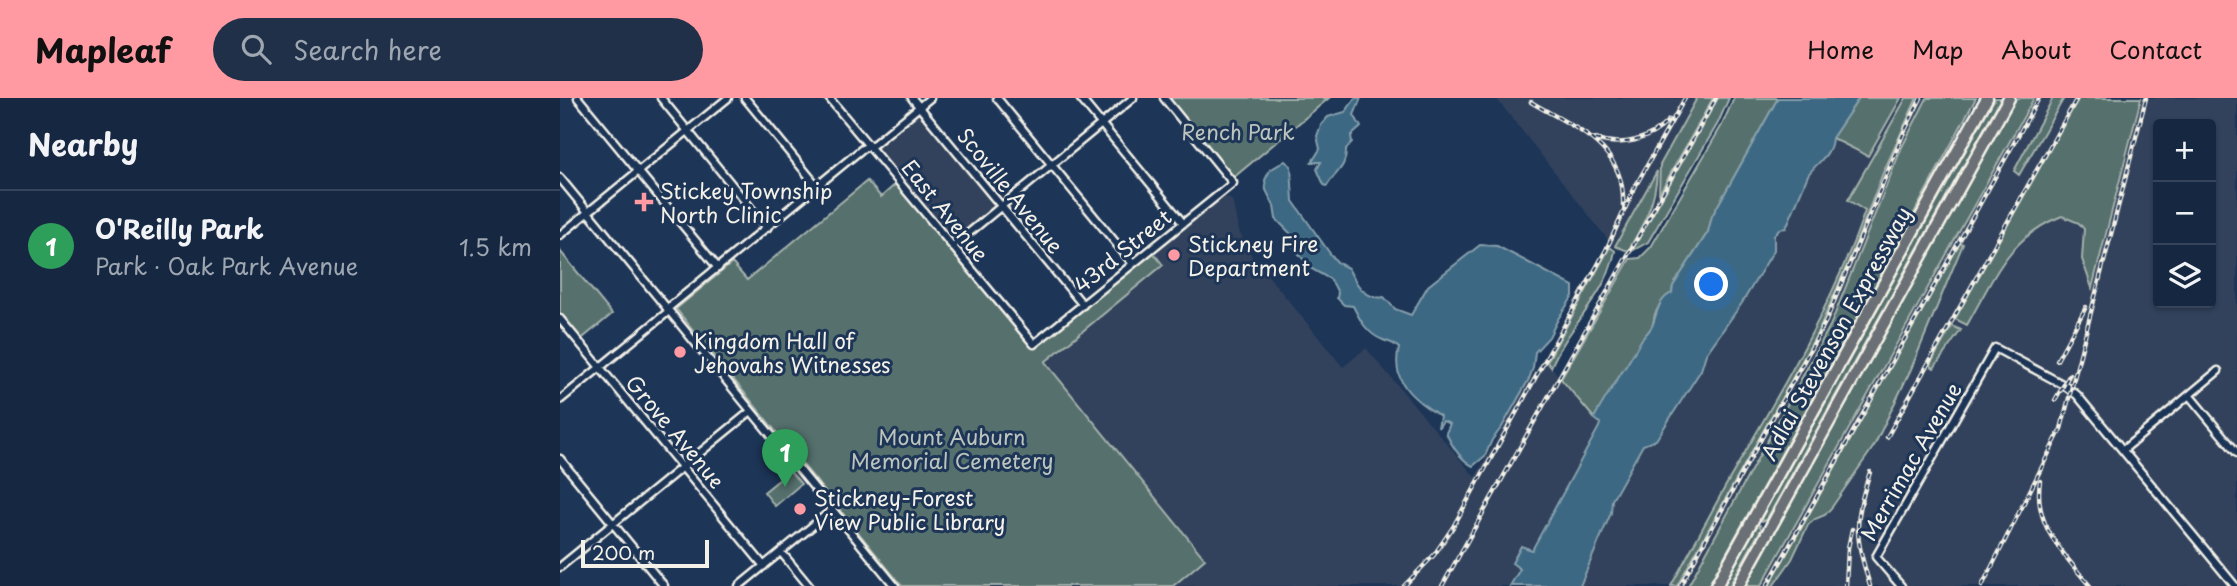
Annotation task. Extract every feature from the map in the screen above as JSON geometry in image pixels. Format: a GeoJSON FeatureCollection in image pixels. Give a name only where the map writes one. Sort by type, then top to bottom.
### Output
{"type":"FeatureCollection","features":[{"type":"Feature","properties":{"kind":"highway"},"geometry":{"type":"LineString","coordinates":[[1955,155],[1959,137],[1980,98]]}},
{"type":"Feature","properties":{"kind":"highway","name":"Adlai Stevenson Expressway"},"geometry":{"type":"LineString","coordinates":[[1716,586],[1987,98]]}},
{"type":"Feature","properties":{"kind":"highway","name":"Adlai Stevenson Expressway"},"geometry":{"type":"LineString","coordinates":[[1738,586],[2009,98]]}},
{"type":"Feature","properties":{"kind":"street"},"geometry":{"type":"LineString","coordinates":[[578,98],[718,268]]}},
{"type":"Feature","properties":{"kind":"street"},"geometry":{"type":"LineString","coordinates":[[662,98],[767,228]]}},
{"type":"Feature","properties":{"kind":"street"},"geometry":{"type":"LineString","coordinates":[[560,235],[727,98]]}},
{"type":"Feature","properties":{"kind":"street"},"geometry":{"type":"LineString","coordinates":[[745,98],[817,186]]}},
{"type":"Feature","properties":{"kind":"street","name":"East Avenue"},"geometry":{"type":"LineString","coordinates":[[829,98],[1034,344]]}},
{"type":"Feature","properties":{"kind":"street","name":"Scoville Avenue"},"geometry":{"type":"LineString","coordinates":[[912,98],[1083,305]]}},
{"type":"Feature","properties":{"kind":"street"},"geometry":{"type":"LineString","coordinates":[[560,400],[817,186],[930,98]]}},
{"type":"Feature","properties":{"kind":"street"},"geometry":{"type":"LineString","coordinates":[[997,98],[1133,264]]}},
{"type":"Feature","properties":{"kind":"street"},"geometry":{"type":"LineString","coordinates":[[1080,98],[1183,223]]}},
{"type":"Feature","properties":{"kind":"street"},"geometry":{"type":"LineString","coordinates":[[953,246],[1133,98]]}},
{"type":"Feature","properties":{"kind":"street","name":"43rd Street"},"geometry":{"type":"LineString","coordinates":[[1034,344],[1233,183],[1164,98]]}},
{"type":"Feature","properties":{"kind":"street"},"geometry":{"type":"LineString","coordinates":[[560,177],[895,586]]}},
{"type":"Feature","properties":{"kind":"street","name":"Grove Avenue"},"geometry":{"type":"LineString","coordinates":[[560,319],[764,566]]}},
{"type":"Feature","properties":{"kind":"street","name":"Merrimac Avenue"},"geometry":{"type":"LineString","coordinates":[[1901,586],[1876,557],[1995,348],[2071,390],[2123,450]]}},
{"type":"Feature","properties":{"kind":"street"},"geometry":{"type":"LineString","coordinates":[[2218,371],[2123,450],[2235,586]]}},
{"type":"Feature","properties":{"kind":"street"},"geometry":{"type":"LineString","coordinates":[[2189,395],[2237,453]]}},
{"type":"Feature","properties":{"kind":"street"},"geometry":{"type":"LineString","coordinates":[[560,567],[751,411]]}},
{"type":"Feature","properties":{"kind":"street"},"geometry":{"type":"LineString","coordinates":[[560,459],[664,586]]}},
{"type":"Feature","properties":{"kind":"street"},"geometry":{"type":"LineString","coordinates":[[739,586],[832,510]]}},
{"type":"Feature","properties":{"kind":"street"},"geometry":{"type":"LineString","coordinates":[[781,552],[809,586]]}},
{"type":"Feature","properties":{"kind":"shaded area"},"geometry":{"type":"Polygon","coordinates":[[[1356,98],[1361,98],[1354,115],[1361,127],[1351,136],[1352,142],[1346,149],[1343,165],[1327,186],[1324,185],[1317,169],[1321,162],[1312,162],[1320,149],[1317,136],[1321,125],[1328,117],[1345,112],[1356,98]]]}},
{"type":"Feature","properties":{"kind":"shaded area"},"geometry":{"type":"Polygon","coordinates":[[[1496,98],[1704,98],[1660,176],[1660,192],[1713,98],[1718,98],[1561,378],[1600,423],[1510,586],[1173,586],[1205,559],[1044,362],[1163,265],[1152,251],[1216,199],[1226,197],[1232,200],[1239,231],[1252,256],[1343,367],[1366,348],[1475,477],[1609,241],[1496,98]],[[1656,185],[1618,251],[1612,244],[1547,361],[1558,375],[1645,221],[1656,185]]]}},
{"type":"Feature","properties":{"kind":"shaded area"},"geometry":{"type":"Polygon","coordinates":[[[1778,98],[1859,98],[1832,138],[1826,154],[1808,175],[1786,228],[1779,229],[1774,235],[1774,250],[1742,303],[1706,354],[1701,370],[1656,440],[1643,445],[1612,500],[1611,513],[1580,586],[1510,586],[1520,569],[1512,563],[1521,546],[1532,550],[1599,427],[1600,423],[1594,418],[1652,327],[1661,302],[1672,293],[1673,286],[1708,232],[1712,216],[1778,98]]]}},
{"type":"Feature","properties":{"kind":"shaded area"},"geometry":{"type":"Polygon","coordinates":[[[1901,98],[1906,98],[1848,200],[1865,210],[1837,284],[1793,372],[1671,586],[1580,586],[1611,513],[1612,500],[1643,445],[1656,440],[1701,371],[1706,354],[1774,235],[1779,229],[1786,228],[1808,175],[1832,138],[1868,156],[1901,98]]]}},
{"type":"Feature","properties":{"kind":"shaded area"},"geometry":{"type":"Polygon","coordinates":[[[1917,98],[1927,98],[1902,147],[1830,326],[1688,586],[1677,586],[1816,336],[1917,98]]]}},
{"type":"Feature","properties":{"kind":"shaded area"},"geometry":{"type":"Polygon","coordinates":[[[2034,98],[2053,98],[2014,171],[2049,124],[2064,98],[2237,98],[2237,586],[1773,586],[1792,559],[1808,525],[1825,515],[1832,507],[1874,446],[1928,328],[1963,245],[1960,243],[1769,586],[1761,586],[2034,98]]]}},
{"type":"Feature","properties":{"kind":"shaded area"},"geometry":{"type":"Polygon","coordinates":[[[919,110],[997,205],[953,241],[875,146],[919,110]]]}},
{"type":"Feature","properties":{"kind":"shaded area"},"geometry":{"type":"Polygon","coordinates":[[[1285,161],[1291,166],[1293,201],[1331,255],[1338,263],[1348,268],[1366,293],[1384,297],[1395,309],[1411,315],[1428,286],[1480,245],[1497,246],[1573,286],[1573,296],[1549,337],[1535,352],[1529,379],[1485,456],[1473,466],[1451,443],[1446,433],[1450,424],[1443,421],[1438,428],[1440,416],[1406,389],[1398,371],[1399,348],[1368,330],[1353,306],[1344,305],[1337,298],[1338,293],[1330,279],[1310,268],[1292,245],[1290,233],[1276,219],[1265,180],[1270,170],[1285,161]]]}},
{"type":"Feature","properties":{"kind":"green space","name":"Rench Park"},"geometry":{"type":"Polygon","coordinates":[[[1169,98],[1329,98],[1233,178],[1169,98]]]}},
{"type":"Feature","properties":{"kind":"green space"},"geometry":{"type":"Polygon","coordinates":[[[1697,98],[1713,98],[1659,194],[1660,165],[1697,98]]]}},
{"type":"Feature","properties":{"kind":"green space"},"geometry":{"type":"Polygon","coordinates":[[[1718,98],[1729,98],[1718,123],[1648,242],[1632,251],[1718,98]]]}},
{"type":"Feature","properties":{"kind":"green space"},"geometry":{"type":"Polygon","coordinates":[[[1734,98],[1778,98],[1712,216],[1708,232],[1673,286],[1672,293],[1660,304],[1652,328],[1642,339],[1634,357],[1594,418],[1561,379],[1630,259],[1640,258],[1651,247],[1722,125],[1734,98]]]}},
{"type":"Feature","properties":{"kind":"green space"},"geometry":{"type":"Polygon","coordinates":[[[1859,98],[1901,98],[1868,156],[1832,138],[1859,98]]]}},
{"type":"Feature","properties":{"kind":"green space"},"geometry":{"type":"Polygon","coordinates":[[[1906,98],[1917,98],[1816,336],[1677,586],[1671,586],[1786,380],[1837,281],[1865,211],[1848,200],[1906,98]]]}},
{"type":"Feature","properties":{"kind":"green space"},"geometry":{"type":"Polygon","coordinates":[[[1927,98],[1976,98],[1708,586],[1688,586],[1830,326],[1902,147],[1927,98]]]}},
{"type":"Feature","properties":{"kind":"green space"},"geometry":{"type":"Polygon","coordinates":[[[1995,98],[2001,98],[1774,506],[1766,520],[1762,521],[1761,518],[1995,98]]]}},
{"type":"Feature","properties":{"kind":"green space"},"geometry":{"type":"Polygon","coordinates":[[[2016,98],[2034,98],[1761,586],[1744,586],[2016,98]]]}},
{"type":"Feature","properties":{"kind":"green space"},"geometry":{"type":"Polygon","coordinates":[[[2053,98],[2064,98],[2019,175],[2014,171],[2053,98]]]}},
{"type":"Feature","properties":{"kind":"green space"},"geometry":{"type":"Polygon","coordinates":[[[2079,98],[2141,98],[2092,288],[2082,259],[2084,229],[2079,223],[2062,216],[2028,235],[2015,247],[1995,275],[1967,325],[1955,319],[2079,98]]]}},
{"type":"Feature","properties":{"kind":"green space"},"geometry":{"type":"Polygon","coordinates":[[[1657,171],[1651,203],[1634,241],[1628,251],[1615,246],[1657,171]]]}},
{"type":"Feature","properties":{"kind":"green space","name":"Mount Auburn Memorial Cemetery"},"geometry":{"type":"Polygon","coordinates":[[[867,181],[881,197],[897,183],[1033,348],[1152,251],[1163,265],[1045,362],[1205,559],[1173,586],[902,586],[676,309],[732,263],[747,280],[867,181]]]}},
{"type":"Feature","properties":{"kind":"green space"},"geometry":{"type":"Polygon","coordinates":[[[1960,243],[1963,244],[1911,369],[1874,446],[1832,507],[1825,515],[1808,525],[1792,559],[1773,586],[1769,586],[1960,243]]]}},
{"type":"Feature","properties":{"kind":"green space"},"geometry":{"type":"Polygon","coordinates":[[[1610,247],[1615,251],[1604,283],[1551,367],[1547,362],[1610,247]]]}},
{"type":"Feature","properties":{"kind":"green space"},"geometry":{"type":"Polygon","coordinates":[[[560,251],[612,314],[579,341],[560,317],[560,251]]]}},
{"type":"Feature","properties":{"kind":"green space"},"geometry":{"type":"Polygon","coordinates":[[[1952,326],[1961,330],[1934,368],[1930,365],[1952,326]]]}},
{"type":"Feature","properties":{"kind":"green space"},"geometry":{"type":"Polygon","coordinates":[[[790,471],[801,484],[775,506],[764,492],[790,471]]]}},
{"type":"Feature","properties":{"kind":"green space"},"geometry":{"type":"Polygon","coordinates":[[[1760,525],[1761,529],[1729,586],[1722,586],[1757,526],[1760,525]]]}},
{"type":"Feature","properties":{"kind":"railway"},"geometry":{"type":"LineString","coordinates":[[1404,586],[1434,555],[1453,527],[1606,250],[1636,185],[1685,98]]}},
{"type":"Feature","properties":{"kind":"railway"},"geometry":{"type":"LineString","coordinates":[[1442,586],[1716,98]]}},
{"type":"Feature","properties":{"kind":"railway"},"geometry":{"type":"LineString","coordinates":[[1680,586],[1826,321],[1904,132],[1921,98]]}},
{"type":"Feature","properties":{"kind":"railway"},"geometry":{"type":"LineString","coordinates":[[1767,586],[2039,98]]}},
{"type":"Feature","properties":{"kind":"railway"},"geometry":{"type":"LineString","coordinates":[[1887,437],[2077,98]]}},
{"type":"Feature","properties":{"kind":"railway"},"geometry":{"type":"LineString","coordinates":[[1982,586],[2061,429],[2146,98]]}},
{"type":"Feature","properties":{"kind":"railway"},"geometry":{"type":"LineString","coordinates":[[1531,102],[1580,130],[1607,153],[1622,185],[1623,205]]}},
{"type":"Feature","properties":{"kind":"railway"},"geometry":{"type":"LineString","coordinates":[[1595,139],[1615,142],[1635,140],[1653,133],[1669,120]]}},
{"type":"Feature","properties":{"kind":"railway"},"geometry":{"type":"LineString","coordinates":[[2057,360],[2086,307]]}},
{"type":"Feature","properties":{"kind":"railway"},"geometry":{"type":"LineString","coordinates":[[2055,400],[2070,374]]}},
{"type":"Feature","properties":{"kind":"railway"},"geometry":{"type":"LineString","coordinates":[[1870,472],[1858,529],[1861,554],[1870,586]]}},
{"type":"Feature","properties":{"kind":"railway"},"geometry":{"type":"LineString","coordinates":[[2040,481],[2039,497],[2046,526],[2061,551],[2090,586]]}},
{"type":"Feature","properties":{"kind":"railway"},"geometry":{"type":"LineString","coordinates":[[1846,586],[1852,529]]}},
{"type":"Feature","properties":{"kind":"place","name":"Stickey Township North Clinic"},"geometry":{"type":"Point","coordinates":[644,202]}},
{"type":"Feature","properties":{"kind":"place","name":"Stickney Fire Department"},"geometry":{"type":"Point","coordinates":[1174,255]}},
{"type":"Feature","properties":{"kind":"place","name":"Kingdom Hall of Jehovahs Witnesses"},"geometry":{"type":"Point","coordinates":[680,352]}},
{"type":"Feature","properties":{"kind":"place","name":"O'Reilly Park"},"geometry":{"type":"Point","coordinates":[785,487]}},
{"type":"Feature","properties":{"kind":"place","name":"Stickney-Forest View Public Library"},"geometry":{"type":"Point","coordinates":[800,509]}}]}
